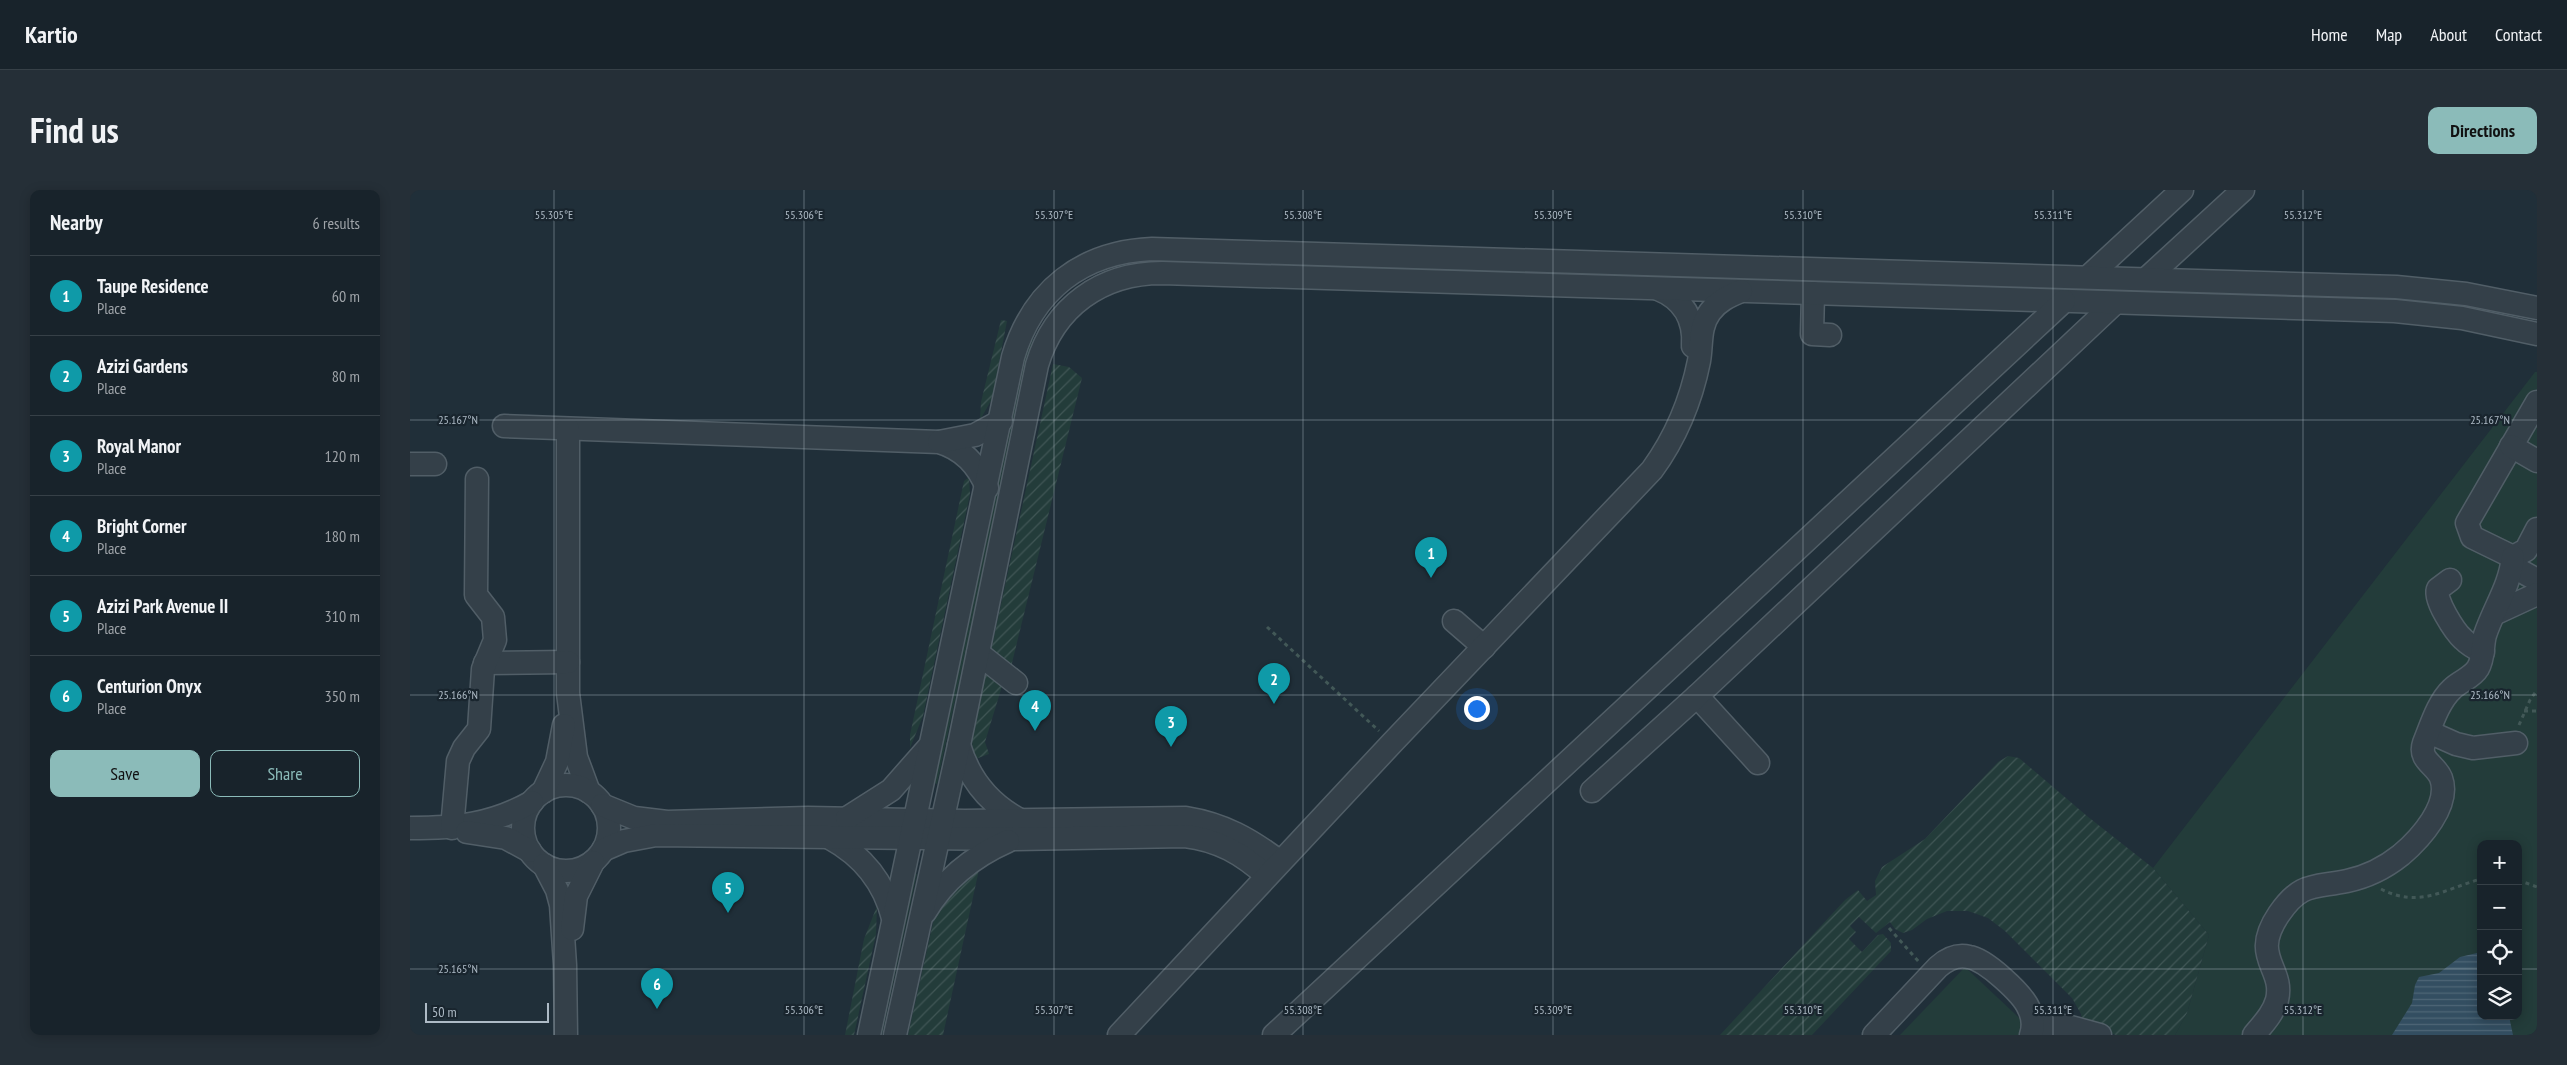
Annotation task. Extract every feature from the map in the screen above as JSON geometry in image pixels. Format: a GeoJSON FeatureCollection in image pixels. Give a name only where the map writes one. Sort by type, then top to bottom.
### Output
{"type":"FeatureCollection","features":[{"type":"Feature","properties":{"kind":"street"},"geometry":{"type":"LineString","coordinates":[[2088,277],[2182,190]]}},
{"type":"Feature","properties":{"kind":"street"},"geometry":{"type":"LineString","coordinates":[[2146,279],[2243,190]]}},
{"type":"Feature","properties":{"kind":"street"},"geometry":{"type":"LineString","coordinates":[[869,1035],[1018,342],[1042,300],[1064,278],[1091,262],[1113,254],[1136,249],[2405,287],[2466,294],[2537,308]]}},
{"type":"Feature","properties":{"kind":"street"},"geometry":{"type":"LineString","coordinates":[[1493,284],[1495,260]]}},
{"type":"Feature","properties":{"kind":"street"},"geometry":{"type":"LineString","coordinates":[[895,1035],[959,745],[1037,365],[1046,340],[1060,318],[1092,290],[1119,278],[1147,273],[2395,311],[2462,318],[2537,334]]}},
{"type":"Feature","properties":{"kind":"street"},"geometry":{"type":"LineString","coordinates":[[1657,289],[1680,302],[1690,317],[1694,333],[1695,372]]}},
{"type":"Feature","properties":{"kind":"street"},"geometry":{"type":"LineString","coordinates":[[1119,1035],[1392,743],[1652,470],[1680,423],[1695,372],[1703,327],[1709,313],[1727,297],[1741,291]]}},
{"type":"Feature","properties":{"kind":"street"},"geometry":{"type":"LineString","coordinates":[[1813,293],[1812,334],[1830,335]]}},
{"type":"Feature","properties":{"kind":"street"},"geometry":{"type":"LineString","coordinates":[[1042,300],[1060,318]]}},
{"type":"Feature","properties":{"kind":"street"},"geometry":{"type":"LineString","coordinates":[[1274,1035],[2064,301]]}},
{"type":"Feature","properties":{"kind":"street"},"geometry":{"type":"LineString","coordinates":[[1592,792],[1697,696],[2115,303]]}},
{"type":"Feature","properties":{"kind":"street"},"geometry":{"type":"LineString","coordinates":[[2537,402],[2467,523],[2472,537],[2537,580]]}},
{"type":"Feature","properties":{"kind":"street"},"geometry":{"type":"LineString","coordinates":[[504,426],[939,442],[975,435],[1001,421]]}},
{"type":"Feature","properties":{"kind":"street"},"geometry":{"type":"LineString","coordinates":[[565,965],[571,947],[576,896],[609,832],[609,822],[576,758],[568,694],[568,429]]}},
{"type":"Feature","properties":{"kind":"street"},"geometry":{"type":"LineString","coordinates":[[939,442],[966,455],[979,470],[987,488]]}},
{"type":"Feature","properties":{"kind":"street"},"geometry":{"type":"LineString","coordinates":[[2511,446],[2537,461]]}},
{"type":"Feature","properties":{"kind":"street"},"geometry":{"type":"LineString","coordinates":[[410,464],[435,464]]}},
{"type":"Feature","properties":{"kind":"street"},"geometry":{"type":"LineString","coordinates":[[452,828],[458,761],[464,748],[477,734],[481,723],[482,674],[485,663],[494,646],[495,624],[489,611],[476,595],[477,479]]}},
{"type":"Feature","properties":{"kind":"street"},"geometry":{"type":"LineString","coordinates":[[2254,1035],[2270,1016],[2277,1001],[2278,986],[2266,950],[2270,932],[2278,915],[2289,902],[2310,886],[2346,881],[2383,867],[2406,850],[2424,830],[2438,808],[2443,793],[2442,780],[2435,768],[2425,759],[2423,750],[2446,695],[2479,667],[2484,638],[2508,584],[2512,562],[2526,550],[2537,530]]}},
{"type":"Feature","properties":{"kind":"street"},"geometry":{"type":"LineString","coordinates":[[2450,580],[2438,589],[2437,599],[2457,633],[2469,644],[2483,652]]}},
{"type":"Feature","properties":{"kind":"street"},"geometry":{"type":"LineString","coordinates":[[2494,614],[2537,594]]}},
{"type":"Feature","properties":{"kind":"street"},"geometry":{"type":"LineString","coordinates":[[1454,621],[1484,646]]}},
{"type":"Feature","properties":{"kind":"street"},"geometry":{"type":"LineString","coordinates":[[978,653],[1016,683]]}},
{"type":"Feature","properties":{"kind":"street"},"geometry":{"type":"LineString","coordinates":[[485,663],[568,662]]}},
{"type":"Feature","properties":{"kind":"street"},"geometry":{"type":"LineString","coordinates":[[566,1035],[565,965],[559,897],[537,858],[524,827],[538,797],[551,777],[561,745],[568,694]]}},
{"type":"Feature","properties":{"kind":"street"},"geometry":{"type":"LineString","coordinates":[[1697,696],[1758,763]]}},
{"type":"Feature","properties":{"kind":"street"},"geometry":{"type":"LineString","coordinates":[[2430,732],[2456,744],[2473,748],[2516,743]]}},
{"type":"Feature","properties":{"kind":"street"},"geometry":{"type":"LineString","coordinates":[[846,818],[890,790],[932,743]]}},
{"type":"Feature","properties":{"kind":"street"},"geometry":{"type":"LineString","coordinates":[[959,745],[968,768],[981,790],[1000,808],[1018,830]]}},
{"type":"Feature","properties":{"kind":"street"},"geometry":{"type":"LineString","coordinates":[[452,828],[498,819],[538,797],[566,786],[634,818],[656,821],[846,818],[912,829],[1018,830],[1131,817],[1186,818],[1203,820],[1236,832],[1274,869]]}},
{"type":"Feature","properties":{"kind":"street"},"geometry":{"type":"LineString","coordinates":[[410,828],[452,828],[506,838],[537,858],[569,871],[624,841],[656,835],[830,838],[912,829]]}},
{"type":"Feature","properties":{"kind":"street"},"geometry":{"type":"LineString","coordinates":[[920,921],[938,893],[962,868],[1018,830]]}},
{"type":"Feature","properties":{"kind":"street"},"geometry":{"type":"LineString","coordinates":[[830,838],[854,852],[873,872],[886,894],[893,919]]}},
{"type":"Feature","properties":{"kind":"street"},"geometry":{"type":"LineString","coordinates":[[1874,1035],[1931,975],[1950,959],[1963,956],[1977,959],[2026,1003],[2032,1030],[2067,1026],[2100,1035]]}},
{"type":"Feature","properties":{"kind":"path"},"geometry":{"type":"LineString","coordinates":[[1267,627],[1392,743]]}},
{"type":"Feature","properties":{"kind":"path"},"geometry":{"type":"LineString","coordinates":[[2516,743],[2524,711],[2537,690]]}},
{"type":"Feature","properties":{"kind":"path"},"geometry":{"type":"LineString","coordinates":[[2524,711],[2537,711]]}},
{"type":"Feature","properties":{"kind":"path"},"geometry":{"type":"LineString","coordinates":[[2364,875],[2382,890],[2415,898],[2435,896],[2477,880]]}},
{"type":"Feature","properties":{"kind":"path"},"geometry":{"type":"LineString","coordinates":[[2522,881],[2537,887]]}},
{"type":"Feature","properties":{"kind":"path"},"geometry":{"type":"LineString","coordinates":[[1889,928],[1931,975]]}},
{"type":"Feature","properties":{"kind":"green space"},"geometry":{"type":"Polygon","coordinates":[[[1001,320],[1007,321],[992,399],[980,420],[981,402],[1001,320]]]}},
{"type":"Feature","properties":{"kind":"green space"},"geometry":{"type":"Polygon","coordinates":[[[1030,334],[1033,340],[937,784],[933,783],[1030,334]]]}},
{"type":"Feature","properties":{"kind":"green space"},"geometry":{"type":"Polygon","coordinates":[[[1053,364],[1069,367],[1082,378],[1010,671],[990,655],[1053,364]]]}},
{"type":"Feature","properties":{"kind":"green space"},"geometry":{"type":"Polygon","coordinates":[[[2535,372],[2537,372],[2537,1035],[2175,1035],[2187,1013],[2209,935],[2153,868],[2535,372]]]}},
{"type":"Feature","properties":{"kind":"green space"},"geometry":{"type":"Polygon","coordinates":[[[969,477],[970,494],[923,716],[910,748],[910,735],[964,481],[969,477]]]}},
{"type":"Feature","properties":{"kind":"green space"},"geometry":{"type":"Polygon","coordinates":[[[987,668],[1003,683],[985,742],[989,754],[973,760],[972,739],[987,668]]]}},
{"type":"Feature","properties":{"kind":"green space"},"geometry":{"type":"Polygon","coordinates":[[[2008,756],[2019,758],[2087,816],[2153,868],[2209,935],[2187,1013],[2175,1035],[2116,1035],[2083,1025],[2081,1014],[2072,998],[2005,931],[1988,918],[1968,911],[1947,911],[1927,919],[1912,930],[1903,933],[1895,929],[1890,922],[1876,933],[1859,917],[1850,926],[1856,932],[1849,939],[1862,952],[1878,935],[1883,934],[1891,943],[1891,951],[1812,1035],[1720,1035],[1845,900],[1858,890],[1867,901],[1876,895],[1875,881],[1882,867],[1925,839],[1998,762],[2008,756]]]}},
{"type":"Feature","properties":{"kind":"green space"},"geometry":{"type":"Polygon","coordinates":[[[980,865],[943,1035],[908,1035],[935,914],[939,904],[980,865]]]}},
{"type":"Feature","properties":{"kind":"green space"},"geometry":{"type":"Polygon","coordinates":[[[913,873],[917,874],[882,1035],[878,1035],[913,873]]]}},
{"type":"Feature","properties":{"kind":"green space"},"geometry":{"type":"Polygon","coordinates":[[[877,906],[876,934],[854,1035],[845,1035],[864,939],[877,906]]]}},
{"type":"Feature","properties":{"kind":"green space"},"geometry":{"type":"Polygon","coordinates":[[[1965,967],[2030,1028],[2023,1035],[1900,1035],[1965,967]]]}},
{"type":"Feature","properties":{"kind":"water"},"geometry":{"type":"Polygon","coordinates":[[[2477,953],[2477,1020],[2510,1020],[2513,1035],[2392,1035],[2412,1003],[2415,985],[2419,977],[2439,973],[2460,957],[2477,953]]]}},
{"type":"Feature","properties":{"kind":"place","name":"Taupe Residence"},"geometry":{"type":"Point","coordinates":[1431,578]}},
{"type":"Feature","properties":{"kind":"place","name":"Azizi Gardens"},"geometry":{"type":"Point","coordinates":[1274,704]}},
{"type":"Feature","properties":{"kind":"place","name":"Bright Corner"},"geometry":{"type":"Point","coordinates":[1035,731]}},
{"type":"Feature","properties":{"kind":"place","name":"Royal Manor"},"geometry":{"type":"Point","coordinates":[1171,747]}},
{"type":"Feature","properties":{"kind":"place","name":"Azizi Park Avenue II"},"geometry":{"type":"Point","coordinates":[728,913]}},
{"type":"Feature","properties":{"kind":"place","name":"Centurion Onyx"},"geometry":{"type":"Point","coordinates":[657,1009]}}]}
